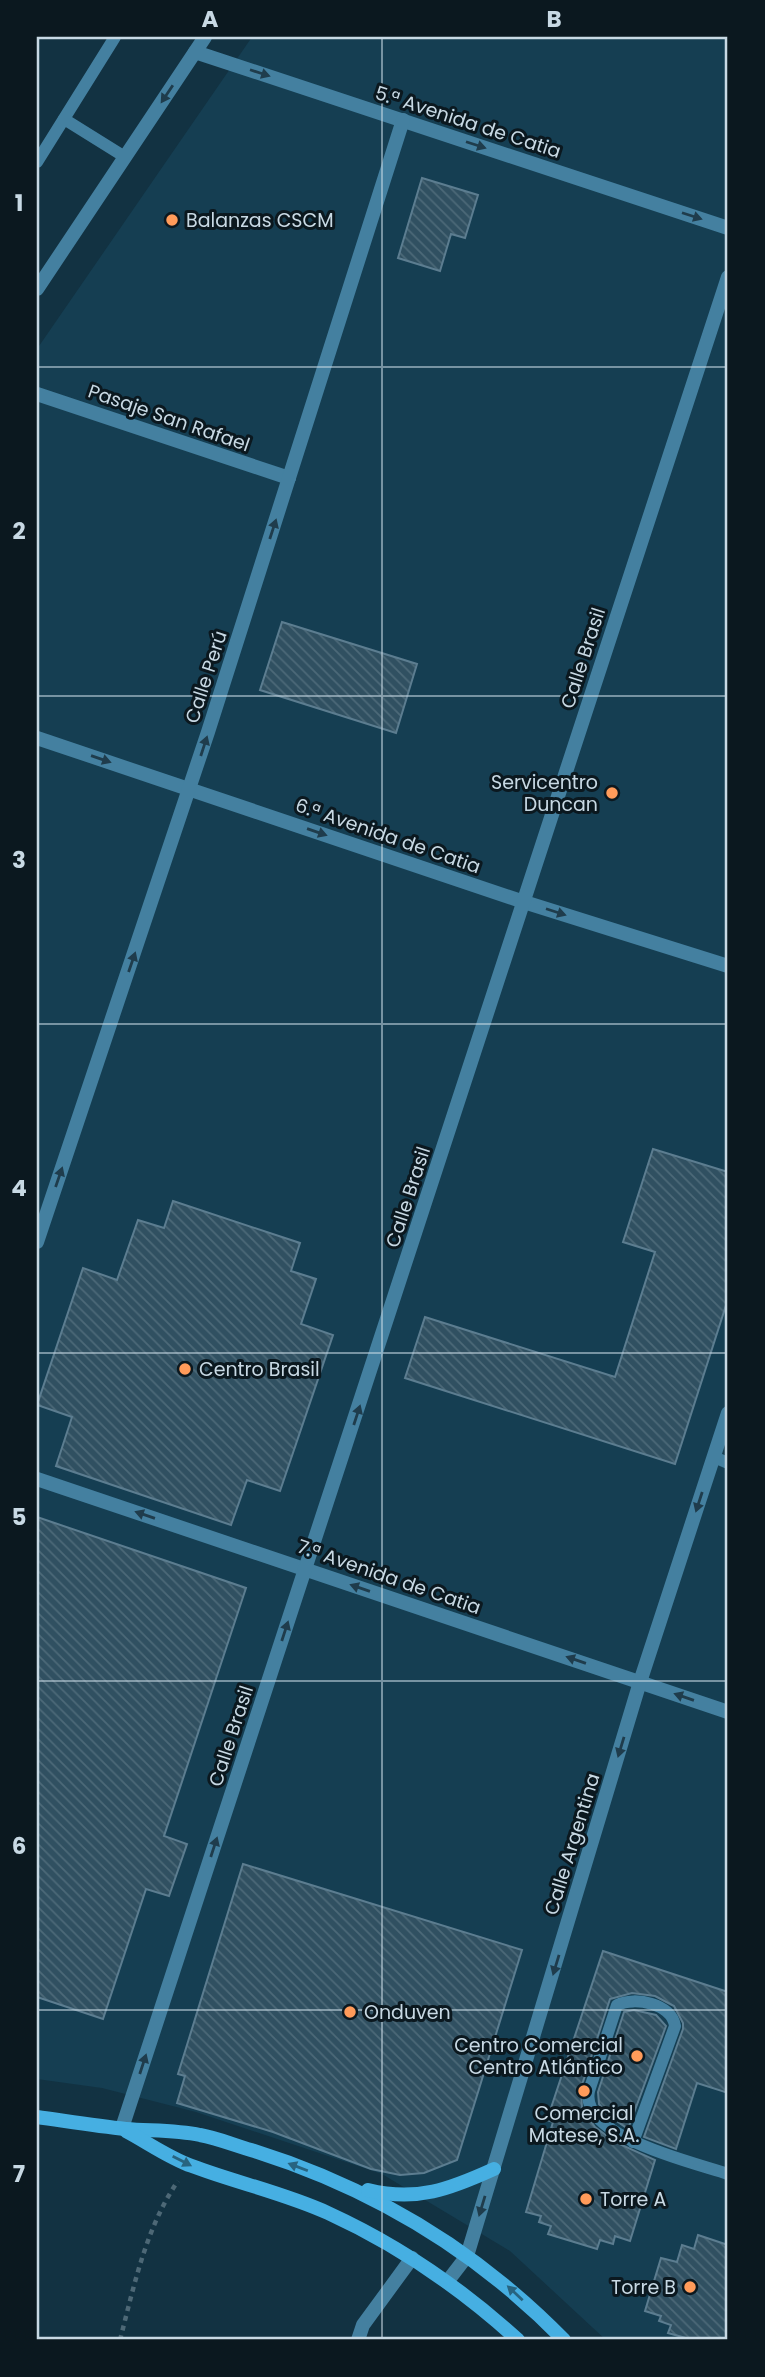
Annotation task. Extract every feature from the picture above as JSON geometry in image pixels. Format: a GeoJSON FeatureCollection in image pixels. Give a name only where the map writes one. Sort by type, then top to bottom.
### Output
{"type":"FeatureCollection","features":[{"type":"Feature","properties":{"kind":"main road"},"geometry":{"type":"LineString","coordinates":[[37,2117],[199,2134],[277,2159],[339,2183],[389,2207],[467,2256],[501,2281],[564,2340]]}},
{"type":"Feature","properties":{"kind":"main road"},"geometry":{"type":"LineString","coordinates":[[122,2128],[190,2165],[267,2189],[326,2212],[373,2235],[447,2282],[480,2306],[518,2340]]}},
{"type":"Feature","properties":{"kind":"main road"},"geometry":{"type":"LineString","coordinates":[[339,2183],[385,2194],[418,2194],[452,2189],[494,2169]]}},
{"type":"Feature","properties":{"kind":"street"},"geometry":{"type":"LineString","coordinates":[[37,289],[205,37]]}},
{"type":"Feature","properties":{"kind":"street","name":"5.ª Avenida de Catia"},"geometry":{"type":"LineString","coordinates":[[195,52],[728,228]]}},
{"type":"Feature","properties":{"kind":"street","name":"Calle Perú"},"geometry":{"type":"LineString","coordinates":[[37,1242],[189,789],[403,120]]}},
{"type":"Feature","properties":{"kind":"street","name":"Calle Brasil"},"geometry":{"type":"LineString","coordinates":[[122,2128],[728,277]]}},
{"type":"Feature","properties":{"kind":"street","name":"Pasaje San Rafael"},"geometry":{"type":"LineString","coordinates":[[37,394],[289,478]]}},
{"type":"Feature","properties":{"kind":"street","name":"6.ª Avenida de Catia"},"geometry":{"type":"LineString","coordinates":[[37,738],[524,902],[728,967]]}},
{"type":"Feature","properties":{"kind":"street","name":"Calle Argentina"},"geometry":{"type":"LineString","coordinates":[[447,2282],[467,2256],[640,1682],[721,1460],[728,1413]]}},
{"type":"Feature","properties":{"kind":"street","name":"7.ª Avenida de Catia"},"geometry":{"type":"LineString","coordinates":[[37,1479],[728,1712]]}},
{"type":"Feature","properties":{"kind":"street"},"geometry":{"type":"LineString","coordinates":[[358,2340],[363,2325],[412,2258]]}},
{"type":"Feature","properties":{"kind":"lane"},"geometry":{"type":"LineString","coordinates":[[37,162],[115,37]]}},
{"type":"Feature","properties":{"kind":"lane"},"geometry":{"type":"LineString","coordinates":[[64,119],[124,157]]}},
{"type":"Feature","properties":{"kind":"lane"},"geometry":{"type":"LineString","coordinates":[[633,2142],[675,2026],[674,2018],[666,2011],[638,2000],[627,2000],[617,2005],[587,2099],[592,2112],[618,2134],[633,2142],[728,2174]]}},
{"type":"Feature","properties":{"kind":"path"},"geometry":{"type":"LineString","coordinates":[[120,2340],[150,2237],[165,2201],[190,2165]]}},
{"type":"Feature","properties":{"kind":"shaded area"},"geometry":{"type":"Polygon","coordinates":[[[252,37],[728,37],[728,2340],[606,2340],[510,2251],[382,2174],[196,2112],[102,2088],[37,2079],[37,349],[252,37]]]}},
{"type":"Feature","properties":{"kind":"building"},"geometry":{"type":"Polygon","coordinates":[[[422,178],[478,195],[465,238],[451,234],[440,271],[398,258],[422,178]]]}},
{"type":"Feature","properties":{"kind":"building"},"geometry":{"type":"Polygon","coordinates":[[[282,622],[417,664],[396,733],[260,690],[282,622]]]}},
{"type":"Feature","properties":{"kind":"building"},"geometry":{"type":"Polygon","coordinates":[[[653,1149],[728,1172],[728,1299],[675,1464],[405,1378],[425,1317],[615,1377],[655,1252],[623,1242],[653,1149]]]}},
{"type":"Feature","properties":{"kind":"building","name":"Centro Brasil"},"geometry":{"type":"Polygon","coordinates":[[[173,1201],[300,1243],[291,1271],[316,1279],[301,1324],[333,1335],[280,1491],[247,1480],[231,1525],[56,1466],[72,1417],[37,1405],[83,1268],[117,1280],[138,1220],[164,1228],[173,1201]]]}},
{"type":"Feature","properties":{"kind":"building"},"geometry":{"type":"Polygon","coordinates":[[[37,1517],[246,1588],[164,1836],[187,1844],[169,1896],[146,1889],[103,2019],[37,1997],[37,1517]]]}},
{"type":"Feature","properties":{"kind":"building","name":"Onduven"},"geometry":{"type":"Polygon","coordinates":[[[243,1864],[522,1950],[457,2160],[424,2173],[400,2175],[371,2169],[273,2132],[177,2103],[185,2076],[178,2074],[243,1864]]]}},
{"type":"Feature","properties":{"kind":"building"},"geometry":{"type":"Polygon","coordinates":[[[603,1951],[728,1992],[728,2093],[697,2083],[676,2149],[644,2137],[683,2023],[674,2006],[655,1996],[632,1993],[610,1999],[581,2088],[582,2109],[595,2127],[615,2142],[655,2160],[630,2241],[615,2236],[613,2244],[600,2240],[597,2249],[548,2234],[551,2226],[539,2222],[541,2216],[526,2212],[553,2122],[547,2120],[603,1951]]]}},
{"type":"Feature","properties":{"kind":"building"},"geometry":{"type":"Polygon","coordinates":[[[634,2010],[656,2015],[666,2026],[628,2129],[608,2115],[599,2104],[598,2092],[624,2012],[634,2010]]]}},
{"type":"Feature","properties":{"kind":"building","name":"Torre B"},"geometry":{"type":"Polygon","coordinates":[[[698,2235],[728,2245],[728,2340],[693,2340],[668,2333],[671,2325],[659,2321],[661,2316],[645,2311],[661,2258],[677,2262],[682,2245],[694,2249],[698,2235]]]}},
{"type":"Feature","properties":{"kind":"place","name":"Balanzas CSCM"},"geometry":{"type":"Point","coordinates":[172,220]}},
{"type":"Feature","properties":{"kind":"place","name":"Servicentro Duncan"},"geometry":{"type":"Point","coordinates":[612,793]}},
{"type":"Feature","properties":{"kind":"place","name":"Centro Brasil"},"geometry":{"type":"Point","coordinates":[185,1369]}},
{"type":"Feature","properties":{"kind":"place","name":"Onduven"},"geometry":{"type":"Point","coordinates":[350,2012]}},
{"type":"Feature","properties":{"kind":"place","name":"Centro Comercial Centro Atlántico"},"geometry":{"type":"Point","coordinates":[637,2056]}},
{"type":"Feature","properties":{"kind":"place","name":"Comercial Matese, S.A."},"geometry":{"type":"Point","coordinates":[584,2091]}},
{"type":"Feature","properties":{"kind":"place","name":"Torre A"},"geometry":{"type":"Point","coordinates":[586,2199]}},
{"type":"Feature","properties":{"kind":"place","name":"Torre B"},"geometry":{"type":"Point","coordinates":[690,2287]}}]}
